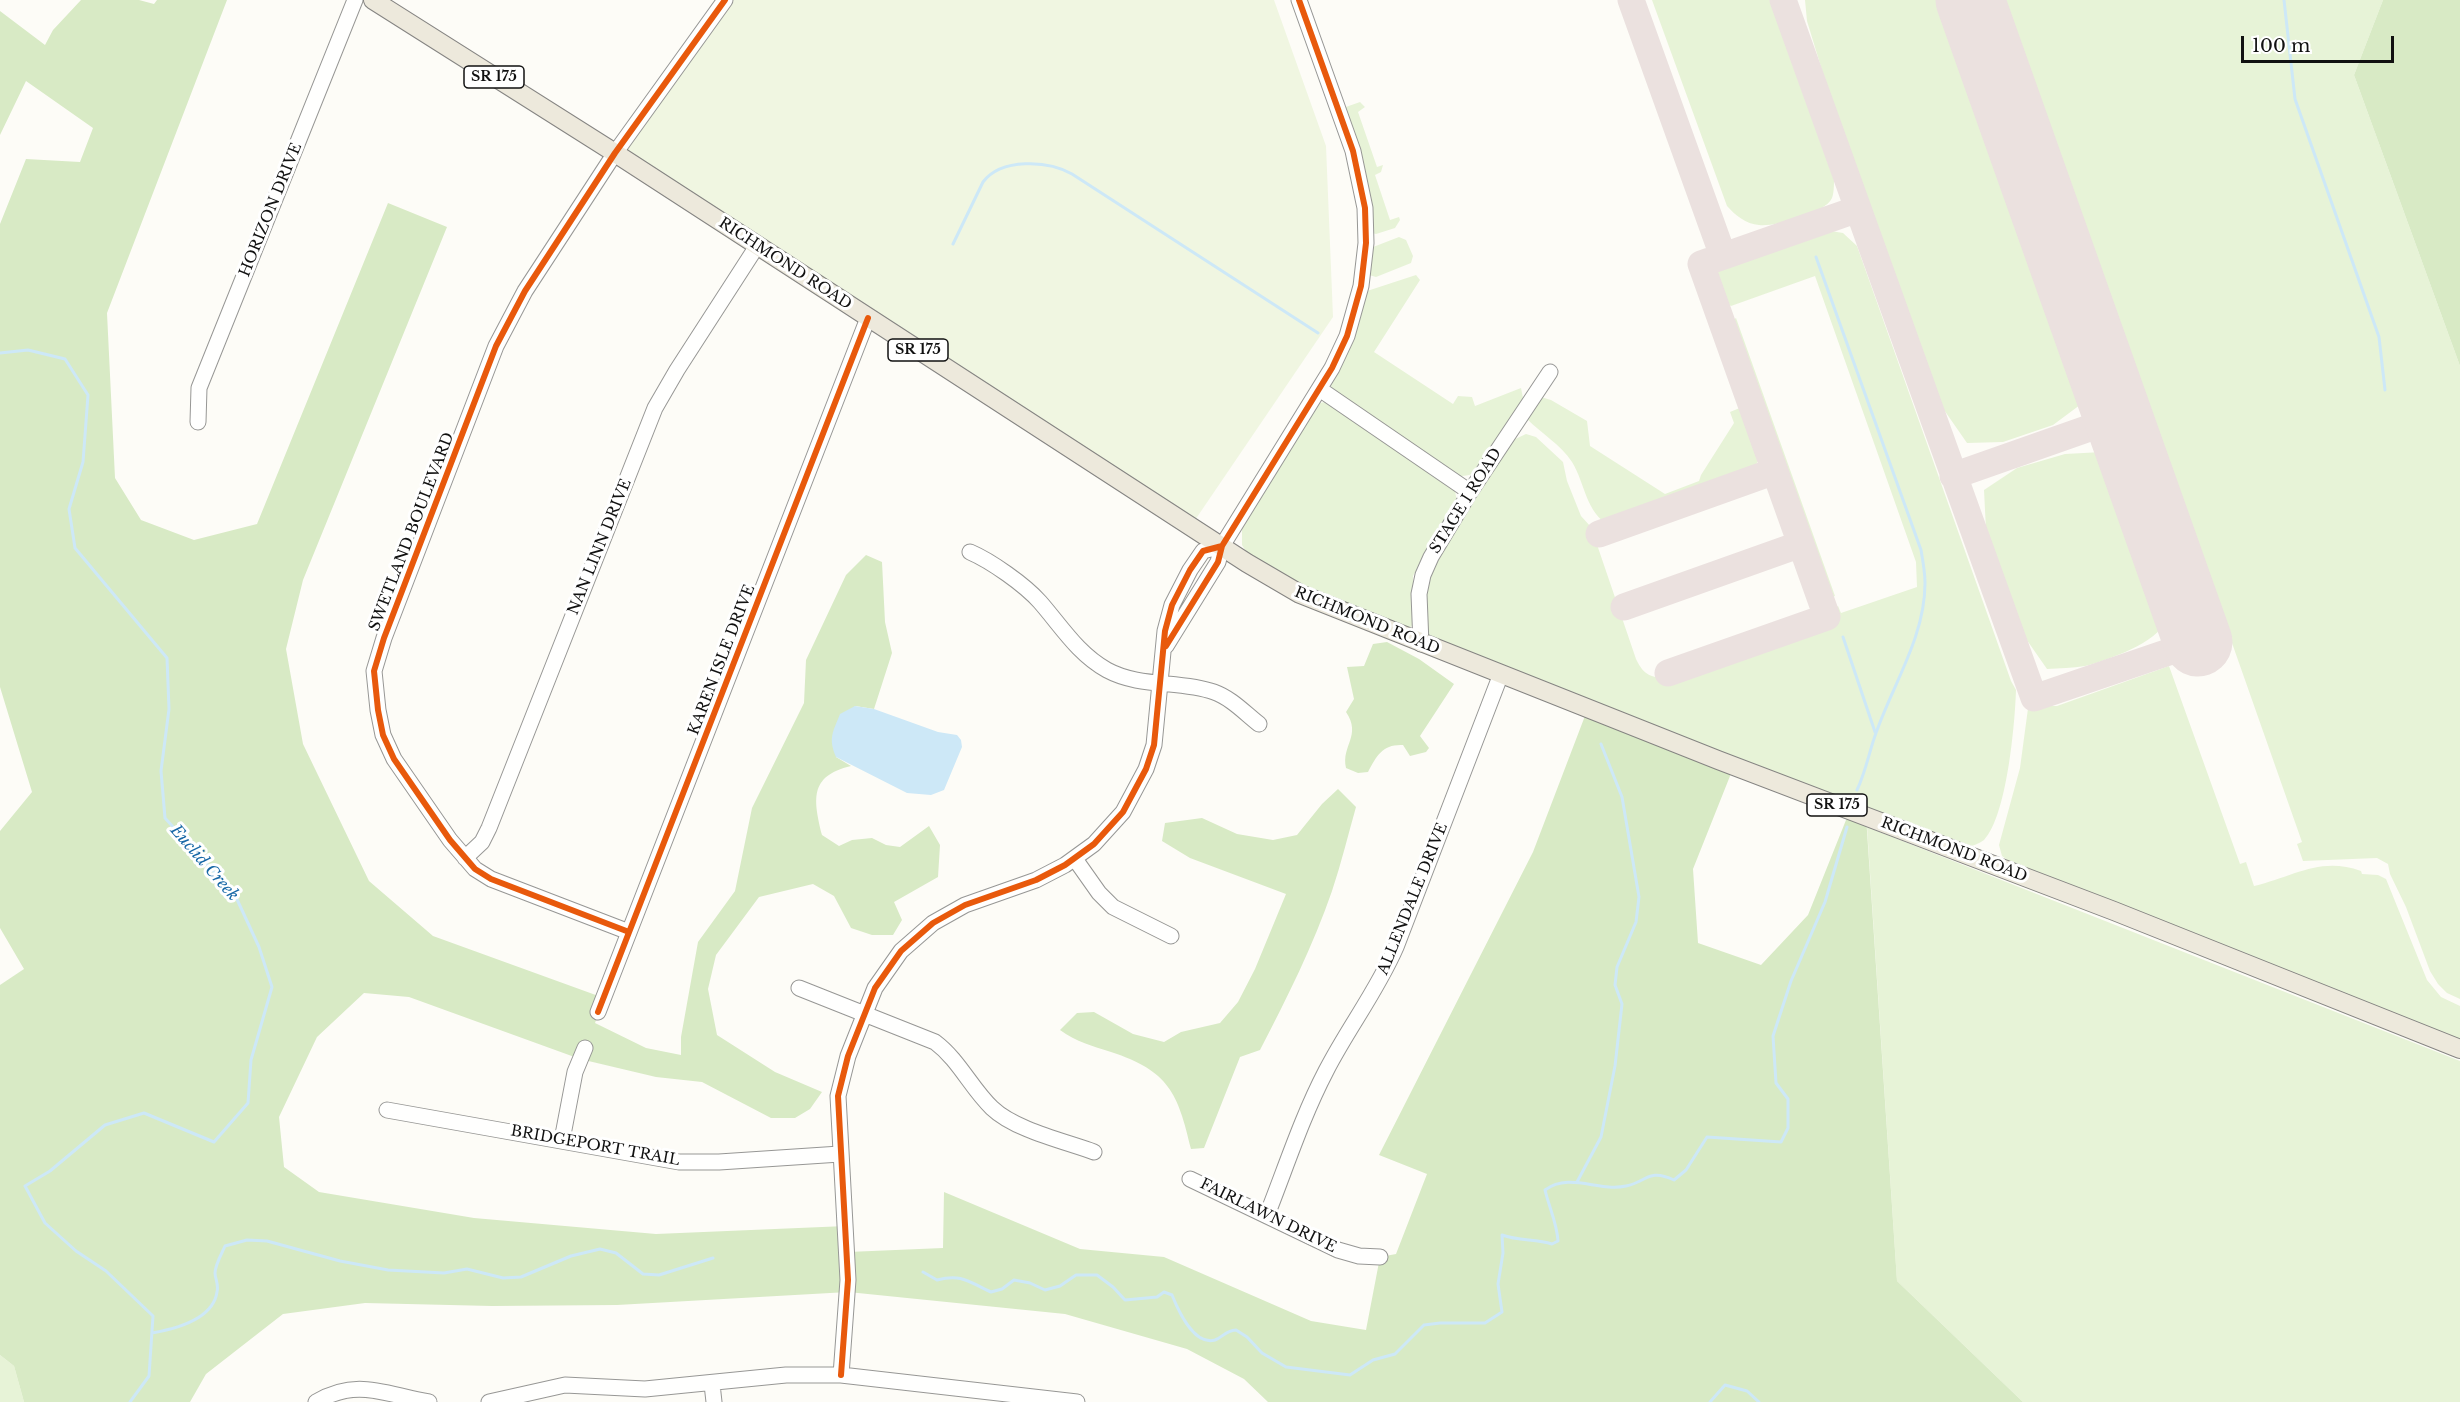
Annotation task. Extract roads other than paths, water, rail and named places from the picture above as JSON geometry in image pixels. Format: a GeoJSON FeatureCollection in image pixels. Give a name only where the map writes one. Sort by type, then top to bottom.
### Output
{"type":"FeatureCollection","features":[{"type":"Feature","properties":{"kind":"main road","name":"RICHMOND ROAD"},"geometry":{"type":"LineString","coordinates":[[373,0],[615,153],[1274,580],[1300,594],[1421,644],[2103,907],[2460,1049]]}},
{"type":"Feature","properties":{"kind":"street","name":"HORIZON DRIVE"},"geometry":{"type":"LineString","coordinates":[[198,422],[199,388],[355,0]]}},
{"type":"Feature","properties":{"kind":"street","name":"SWETLAND BOULEVARD"},"geometry":{"type":"LineString","coordinates":[[629,932],[491,879],[475,869],[450,840],[391,751],[383,735],[374,671],[388,628],[496,346],[525,291],[615,153],[725,0]]}},
{"type":"Feature","properties":{"kind":"street"},"geometry":{"type":"LineString","coordinates":[[841,1375],[848,1271],[838,1110],[841,1079],[875,987],[890,964],[912,940],[933,923],[965,905],[1036,880],[1075,859],[1108,830],[1123,812],[1140,782],[1154,745],[1166,646],[1165,631],[1172,605],[1190,570],[1203,551],[1222,546],[1321,390],[1347,336],[1361,286],[1366,243],[1365,208],[1353,151],[1299,0]]}},
{"type":"Feature","properties":{"kind":"street","name":"NAN LINN DRIVE"},"geometry":{"type":"LineString","coordinates":[[465,858],[482,842],[489,828],[655,408],[676,370],[757,246]]}},
{"type":"Feature","properties":{"kind":"street","name":"KAREN ISLE DRIVE"},"geometry":{"type":"LineString","coordinates":[[598,1011],[868,318]]}},
{"type":"Feature","properties":{"kind":"street","name":"STAGE I ROAD"},"geometry":{"type":"LineString","coordinates":[[1421,644],[1419,594],[1423,574],[1470,492],[1550,372]]}},
{"type":"Feature","properties":{"kind":"street"},"geometry":{"type":"LineString","coordinates":[[1321,390],[1470,492]]}},
{"type":"Feature","properties":{"kind":"street"},"geometry":{"type":"LineString","coordinates":[[970,552],[1033,594],[1070,639],[1098,665],[1120,676],[1204,689],[1220,694],[1259,724]]}},
{"type":"Feature","properties":{"kind":"street","name":"ALLENDALE DRIVE"},"geometry":{"type":"LineString","coordinates":[[1267,1215],[1318,1087],[1334,1055],[1377,987],[1396,947],[1501,674]]}},
{"type":"Feature","properties":{"kind":"street"},"geometry":{"type":"LineString","coordinates":[[1075,859],[1113,907],[1171,936]]}},
{"type":"Feature","properties":{"kind":"street"},"geometry":{"type":"LineString","coordinates":[[799,988],[918,1034],[943,1048],[995,1111],[1007,1119],[1094,1152]]}},
{"type":"Feature","properties":{"kind":"street"},"geometry":{"type":"LineString","coordinates":[[562,1140],[575,1072],[585,1048]]}},
{"type":"Feature","properties":{"kind":"street","name":"BRIDGEPORT TRAIL"},"geometry":{"type":"LineString","coordinates":[[387,1110],[679,1162],[719,1162],[840,1154]]}},
{"type":"Feature","properties":{"kind":"street","name":"FAIRLAWN DRIVE"},"geometry":{"type":"LineString","coordinates":[[1191,1179],[1338,1250],[1359,1256],[1380,1257]]}},
{"type":"Feature","properties":{"kind":"street"},"geometry":{"type":"LineString","coordinates":[[489,1402],[565,1384],[625,1389],[711,1384],[786,1375],[841,1375],[1013,1398],[1077,1402]]}},
{"type":"Feature","properties":{"kind":"street"},"geometry":{"type":"LineString","coordinates":[[711,1384],[714,1402]]}},
{"type":"Feature","properties":{"kind":"street"},"geometry":{"type":"LineString","coordinates":[[316,1402],[340,1391],[364,1388],[429,1402]]}},
{"type":"Feature","properties":{"kind":"water"},"geometry":{"type":"Polygon","coordinates":[[[855,706],[874,709],[938,732],[957,735],[962,747],[944,790],[931,795],[907,793],[836,757],[832,740],[835,726],[840,714],[855,706]]]}},
{"type":"Feature","properties":{"kind":"waterway"},"geometry":{"type":"LineString","coordinates":[[2284,0],[2295,99],[2379,337],[2385,390]]}},
{"type":"Feature","properties":{"kind":"waterway"},"geometry":{"type":"LineString","coordinates":[[953,244],[983,182],[991,174],[1013,165],[1050,166],[1072,174],[1318,333]]}},
{"type":"Feature","properties":{"kind":"waterway"},"geometry":{"type":"LineString","coordinates":[[1816,257],[1921,550],[1925,575],[1924,603],[1914,641],[1883,715],[1857,790]]}},
{"type":"Feature","properties":{"kind":"waterway","name":"Euclid Creek"},"geometry":{"type":"LineString","coordinates":[[0,353],[28,350],[65,359],[88,395],[83,462],[69,509],[75,548],[167,658],[169,709],[161,771],[165,818],[235,895],[259,947],[272,987],[251,1060],[248,1103],[214,1142],[144,1113],[105,1125],[50,1171],[25,1186],[45,1223],[76,1251],[106,1271],[153,1316],[149,1376],[130,1402]]}},
{"type":"Feature","properties":{"kind":"waterway"},"geometry":{"type":"LineString","coordinates":[[1843,637],[1875,732]]}},
{"type":"Feature","properties":{"kind":"waterway"},"geometry":{"type":"LineString","coordinates":[[1577,1182],[1601,1137],[1615,1066],[1622,1004],[1615,985],[1617,967],[1636,922],[1639,897],[1622,797],[1601,744]]}},
{"type":"Feature","properties":{"kind":"waterway"},"geometry":{"type":"LineString","coordinates":[[923,1272],[937,1280],[960,1278],[991,1292],[1002,1289],[1014,1280],[1030,1283],[1045,1290],[1060,1286],[1076,1275],[1097,1275],[1125,1300],[1157,1297],[1164,1292],[1172,1295],[1188,1325],[1200,1338],[1215,1340],[1236,1330],[1247,1337],[1262,1353],[1286,1367],[1350,1375],[1373,1360],[1395,1354],[1424,1325],[1485,1323],[1502,1312],[1498,1284],[1503,1253],[1502,1235],[1552,1244],[1558,1241],[1555,1221],[1545,1190],[1555,1185],[1574,1182],[1605,1187],[1626,1186],[1658,1175],[1674,1180],[1686,1170],[1707,1137],[1781,1142],[1788,1128],[1788,1099],[1776,1083],[1773,1036],[1791,981],[1825,902],[1847,827]]}},
{"type":"Feature","properties":{"kind":"waterway"},"geometry":{"type":"LineString","coordinates":[[152,1333],[171,1329],[201,1316],[214,1301],[218,1286],[215,1270],[225,1246],[247,1240],[267,1241],[340,1261],[388,1270],[444,1273],[467,1269],[503,1278],[521,1277],[571,1256],[600,1249],[616,1253],[643,1274],[659,1275],[713,1258]]}},
{"type":"Feature","properties":{"kind":"waterway"},"geometry":{"type":"LineString","coordinates":[[1710,1402],[1725,1385],[1747,1391],[1759,1402]]}}]}
